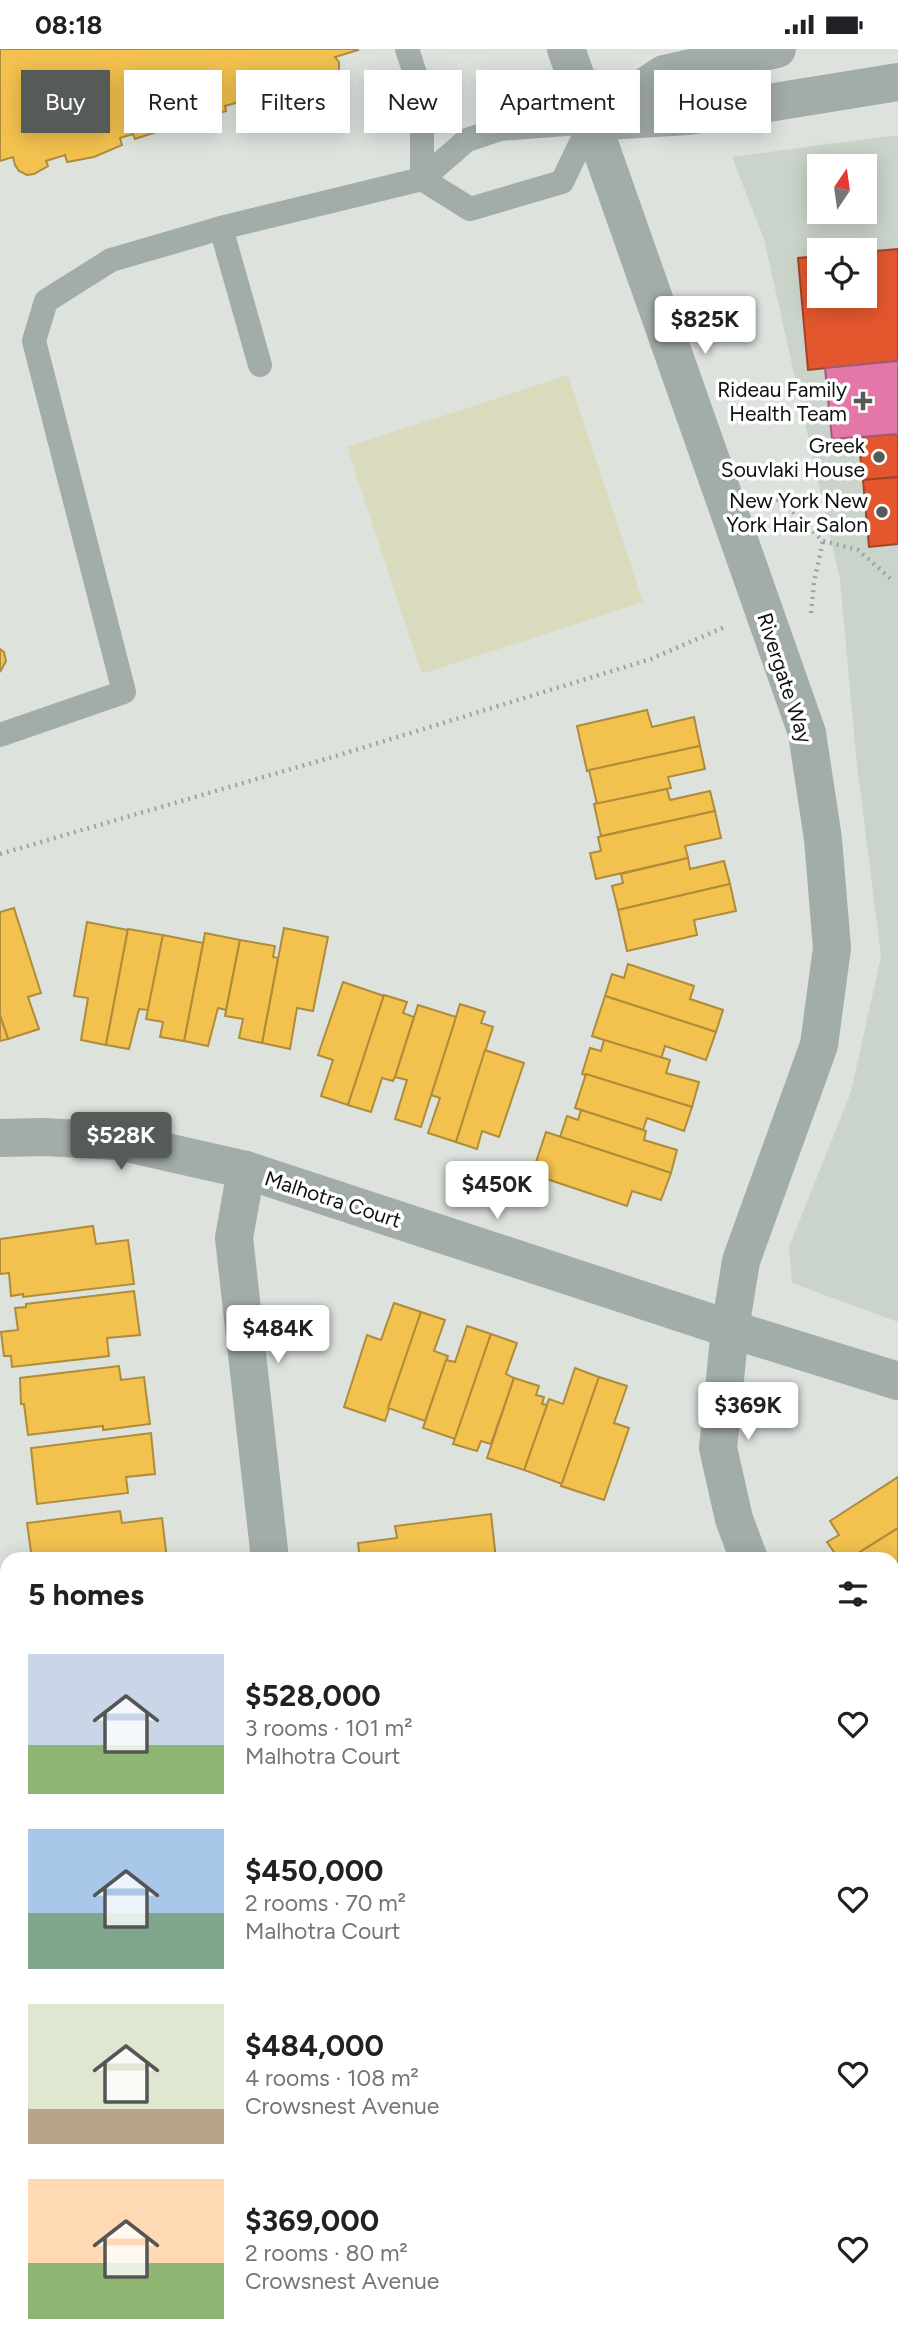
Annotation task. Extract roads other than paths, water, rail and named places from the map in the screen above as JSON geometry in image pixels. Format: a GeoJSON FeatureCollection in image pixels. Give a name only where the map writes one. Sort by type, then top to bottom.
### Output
{"type":"FeatureCollection","features":[{"type":"Feature","properties":{"kind":"street","name":"Rivergate Way"},"geometry":{"type":"LineString","coordinates":[[566,49],[573,70]]}},
{"type":"Feature","properties":{"kind":"street"},"geometry":{"type":"LineString","coordinates":[[640,90],[664,74],[777,49]]}},
{"type":"Feature","properties":{"kind":"street"},"geometry":{"type":"LineString","coordinates":[[640,119],[688,116],[898,82]]}},
{"type":"Feature","properties":{"kind":"street","name":"Rivergate Way"},"geometry":{"type":"LineString","coordinates":[[595,133],[807,733],[823,839],[832,949],[819,1045],[741,1261],[730,1329],[718,1448],[734,1519],[746,1552]]}},
{"type":"Feature","properties":{"kind":"street","name":"Malhotra Court"},"geometry":{"type":"LineString","coordinates":[[0,1138],[44,1137],[118,1141],[246,1170],[730,1329],[898,1381]]}},
{"type":"Feature","properties":{"kind":"street"},"geometry":{"type":"LineString","coordinates":[[246,1170],[234,1238],[269,1552]]}},
{"type":"Feature","properties":{"kind":"lane"},"geometry":{"type":"LineString","coordinates":[[407,49],[422,95],[422,179]]}},
{"type":"Feature","properties":{"kind":"lane"},"geometry":{"type":"LineString","coordinates":[[0,736],[124,692],[34,341],[46,301],[111,260],[221,228],[422,179],[467,140],[488,133]]}},
{"type":"Feature","properties":{"kind":"lane"},"geometry":{"type":"LineString","coordinates":[[422,179],[470,209],[562,182],[586,133]]}},
{"type":"Feature","properties":{"kind":"lane"},"geometry":{"type":"LineString","coordinates":[[221,228],[260,365]]}},
{"type":"Feature","properties":{"kind":"place","name":"Rideau Family Health Team"},"geometry":{"type":"Point","coordinates":[863,401]}},
{"type":"Feature","properties":{"kind":"place","name":"Greek Souvlaki House"},"geometry":{"type":"Point","coordinates":[879,457]}},
{"type":"Feature","properties":{"kind":"place","name":"New York New York Hair Salon"},"geometry":{"type":"Point","coordinates":[882,512]}}]}
